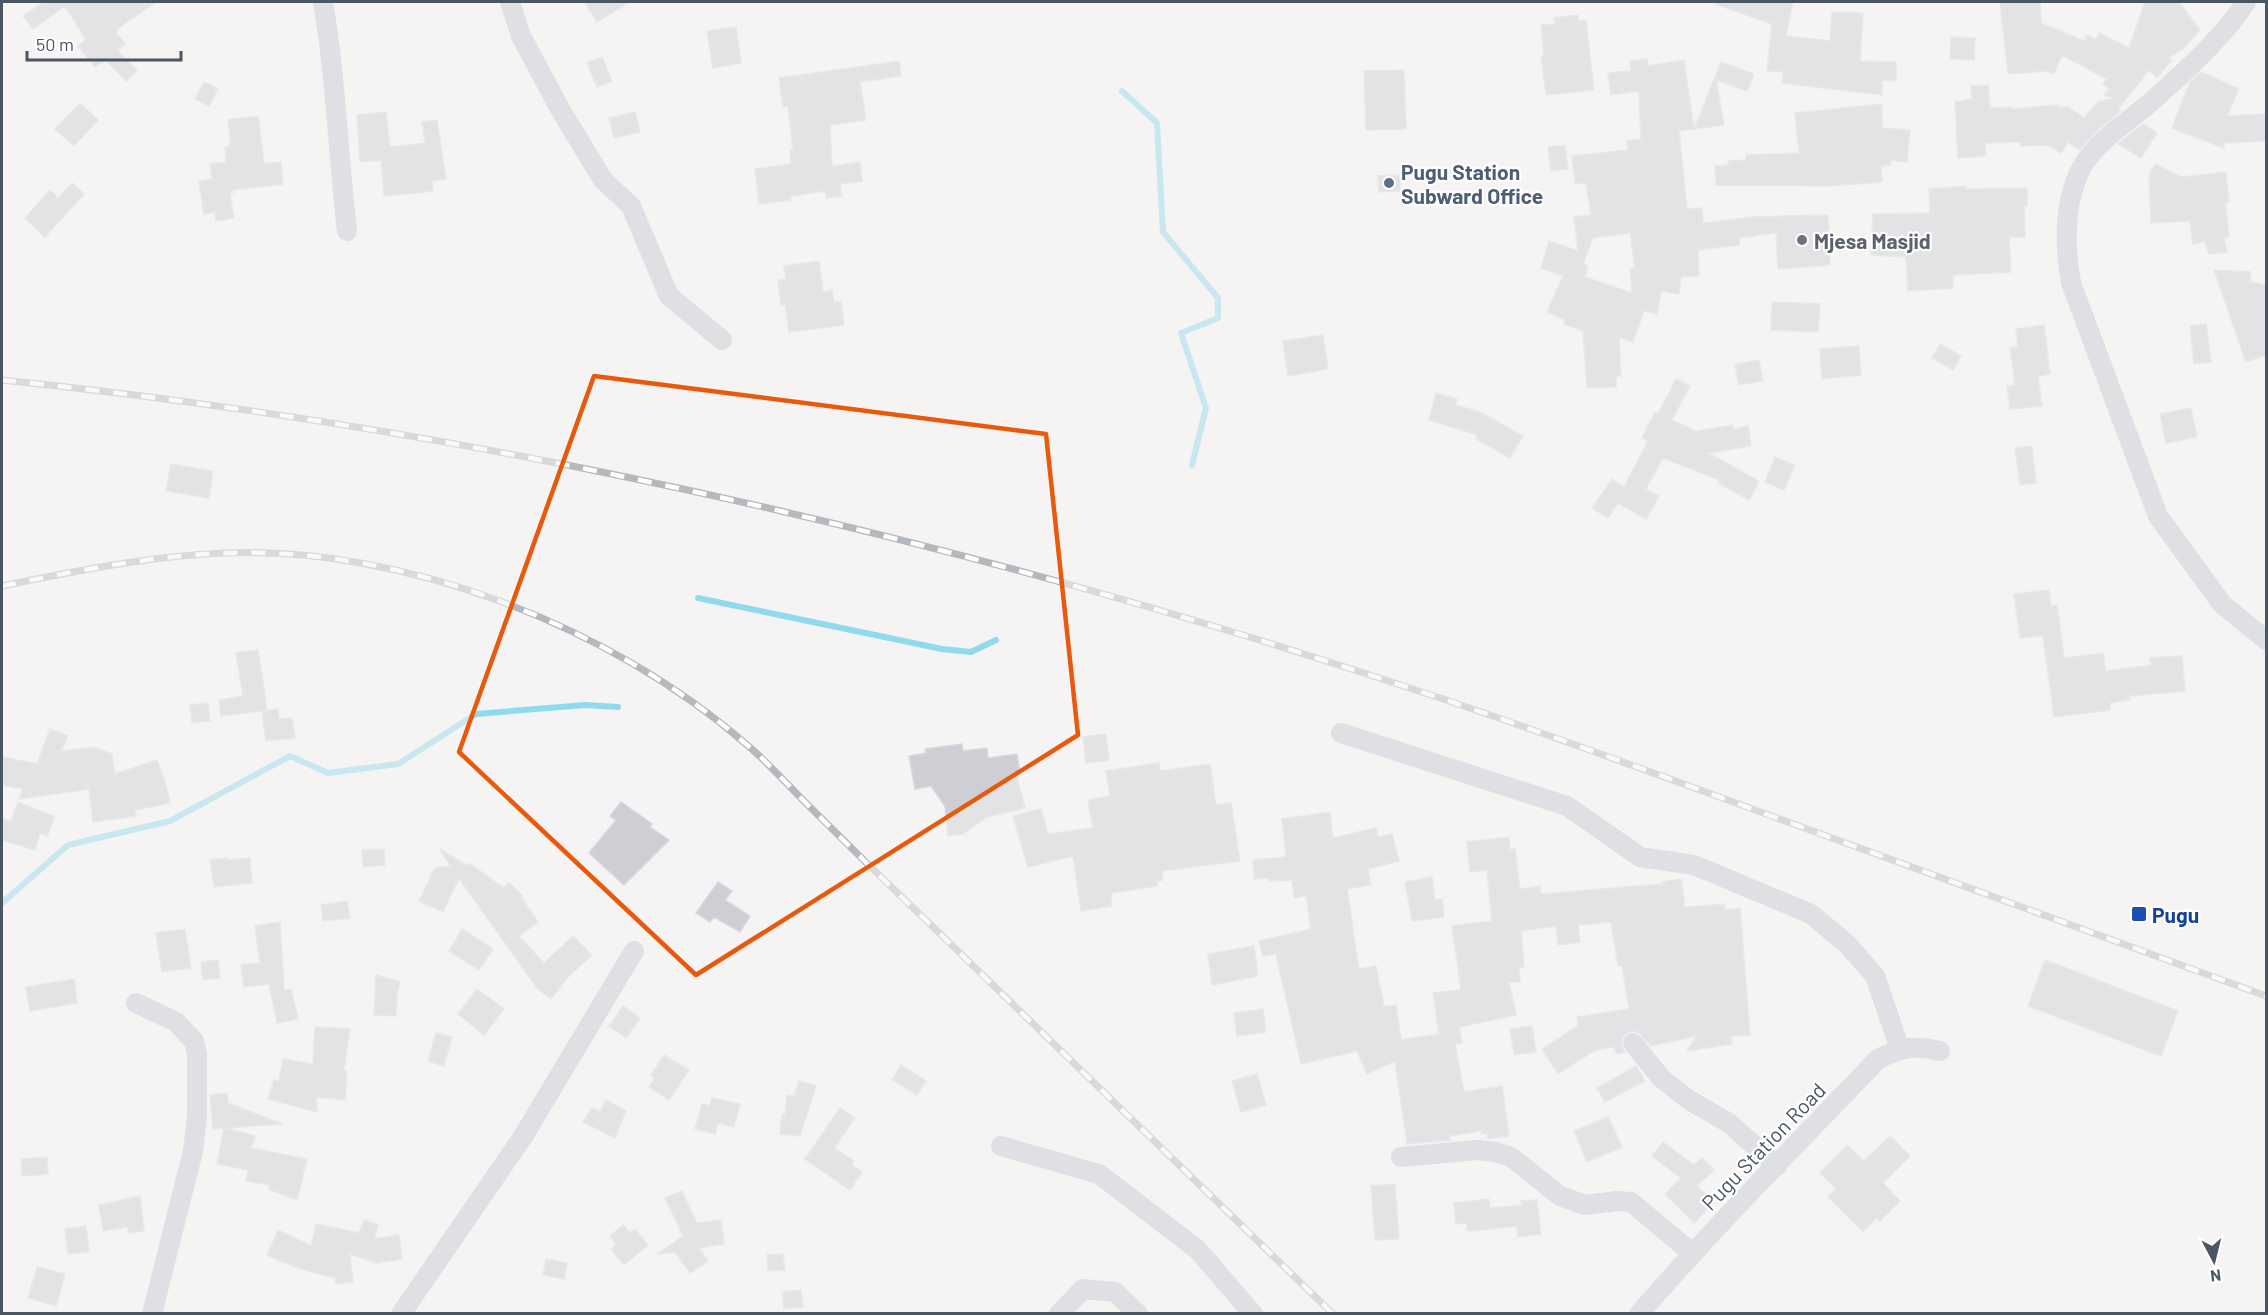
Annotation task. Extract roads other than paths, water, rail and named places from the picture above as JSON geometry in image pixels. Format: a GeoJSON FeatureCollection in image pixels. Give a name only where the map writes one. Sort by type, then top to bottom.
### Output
{"type":"FeatureCollection","features":[{"type":"Feature","properties":{"kind":"street"},"geometry":{"type":"LineString","coordinates":[[323,2],[329,39],[347,231]]}},
{"type":"Feature","properties":{"kind":"street"},"geometry":{"type":"LineString","coordinates":[[510,2],[521,36],[560,109],[603,180],[631,206],[669,296],[722,340]]}},
{"type":"Feature","properties":{"kind":"street"},"geometry":{"type":"LineString","coordinates":[[2246,2],[2238,15],[2182,73],[2114,132],[2085,161],[2078,174],[2070,202],[2066,253],[2071,283],[2158,516],[2222,604],[2266,640]]}},
{"type":"Feature","properties":{"kind":"street"},"geometry":{"type":"LineString","coordinates":[[1341,733],[1567,806],[1641,857],[1694,865],[1812,914],[1848,945],[1875,976],[1900,1049]]}},
{"type":"Feature","properties":{"kind":"street"},"geometry":{"type":"LineString","coordinates":[[401,1314],[524,1135],[634,951]]}},
{"type":"Feature","properties":{"kind":"street"},"geometry":{"type":"LineString","coordinates":[[136,1003],[176,1022],[194,1041],[197,1054],[197,1116],[193,1151],[152,1314]]}},
{"type":"Feature","properties":{"kind":"street"},"geometry":{"type":"LineString","coordinates":[[1633,1043],[1661,1078],[1689,1100],[1730,1123],[1777,1166]]}},
{"type":"Feature","properties":{"kind":"street","name":"Pugu Station Road"},"geometry":{"type":"LineString","coordinates":[[1639,1314],[1692,1253],[1878,1059],[1900,1049],[1922,1047],[1940,1051]]}},
{"type":"Feature","properties":{"kind":"street"},"geometry":{"type":"LineString","coordinates":[[1001,1146],[1099,1174],[1198,1250],[1254,1314]]}},
{"type":"Feature","properties":{"kind":"street"},"geometry":{"type":"LineString","coordinates":[[1401,1158],[1477,1150],[1496,1152],[1511,1157],[1560,1196],[1586,1205],[1617,1201],[1631,1202],[1692,1253]]}},
{"type":"Feature","properties":{"kind":"street"},"geometry":{"type":"LineString","coordinates":[[1059,1314],[1083,1289],[1115,1292],[1138,1314]]}},
{"type":"Feature","properties":{"kind":"waterway"},"geometry":{"type":"LineString","coordinates":[[1122,91],[1157,123],[1163,232],[1218,298],[1218,318],[1181,333],[1206,408],[1192,465]]}},
{"type":"Feature","properties":{"kind":"waterway"},"geometry":{"type":"LineString","coordinates":[[698,598],[942,649],[971,652],[996,640]]}},
{"type":"Feature","properties":{"kind":"waterway"},"geometry":{"type":"LineString","coordinates":[[2,903],[68,845],[170,821],[290,756],[328,773],[398,764],[476,714],[585,705],[618,707]]}},
{"type":"Feature","properties":{"kind":"railway"},"geometry":{"type":"LineString","coordinates":[[2,380],[185,402],[368,429],[550,462],[731,500],[911,543],[1090,590],[1443,699],[1659,775],[2266,996]]}},
{"type":"Feature","properties":{"kind":"railway"},"geometry":{"type":"LineString","coordinates":[[2,586],[169,557],[225,553],[294,554],[363,563],[433,580],[502,602],[569,630],[633,664],[692,702],[755,752],[1333,1314]]}},
{"type":"Feature","properties":{"kind":"place","name":"Pugu Station Subward Office"},"geometry":{"type":"Point","coordinates":[1389,183]}},
{"type":"Feature","properties":{"kind":"place","name":"Mjesa Masjid"},"geometry":{"type":"Point","coordinates":[1802,240]}},
{"type":"Feature","properties":{"kind":"place","name":"Pugu"},"geometry":{"type":"Point","coordinates":[2139,914]}}]}
